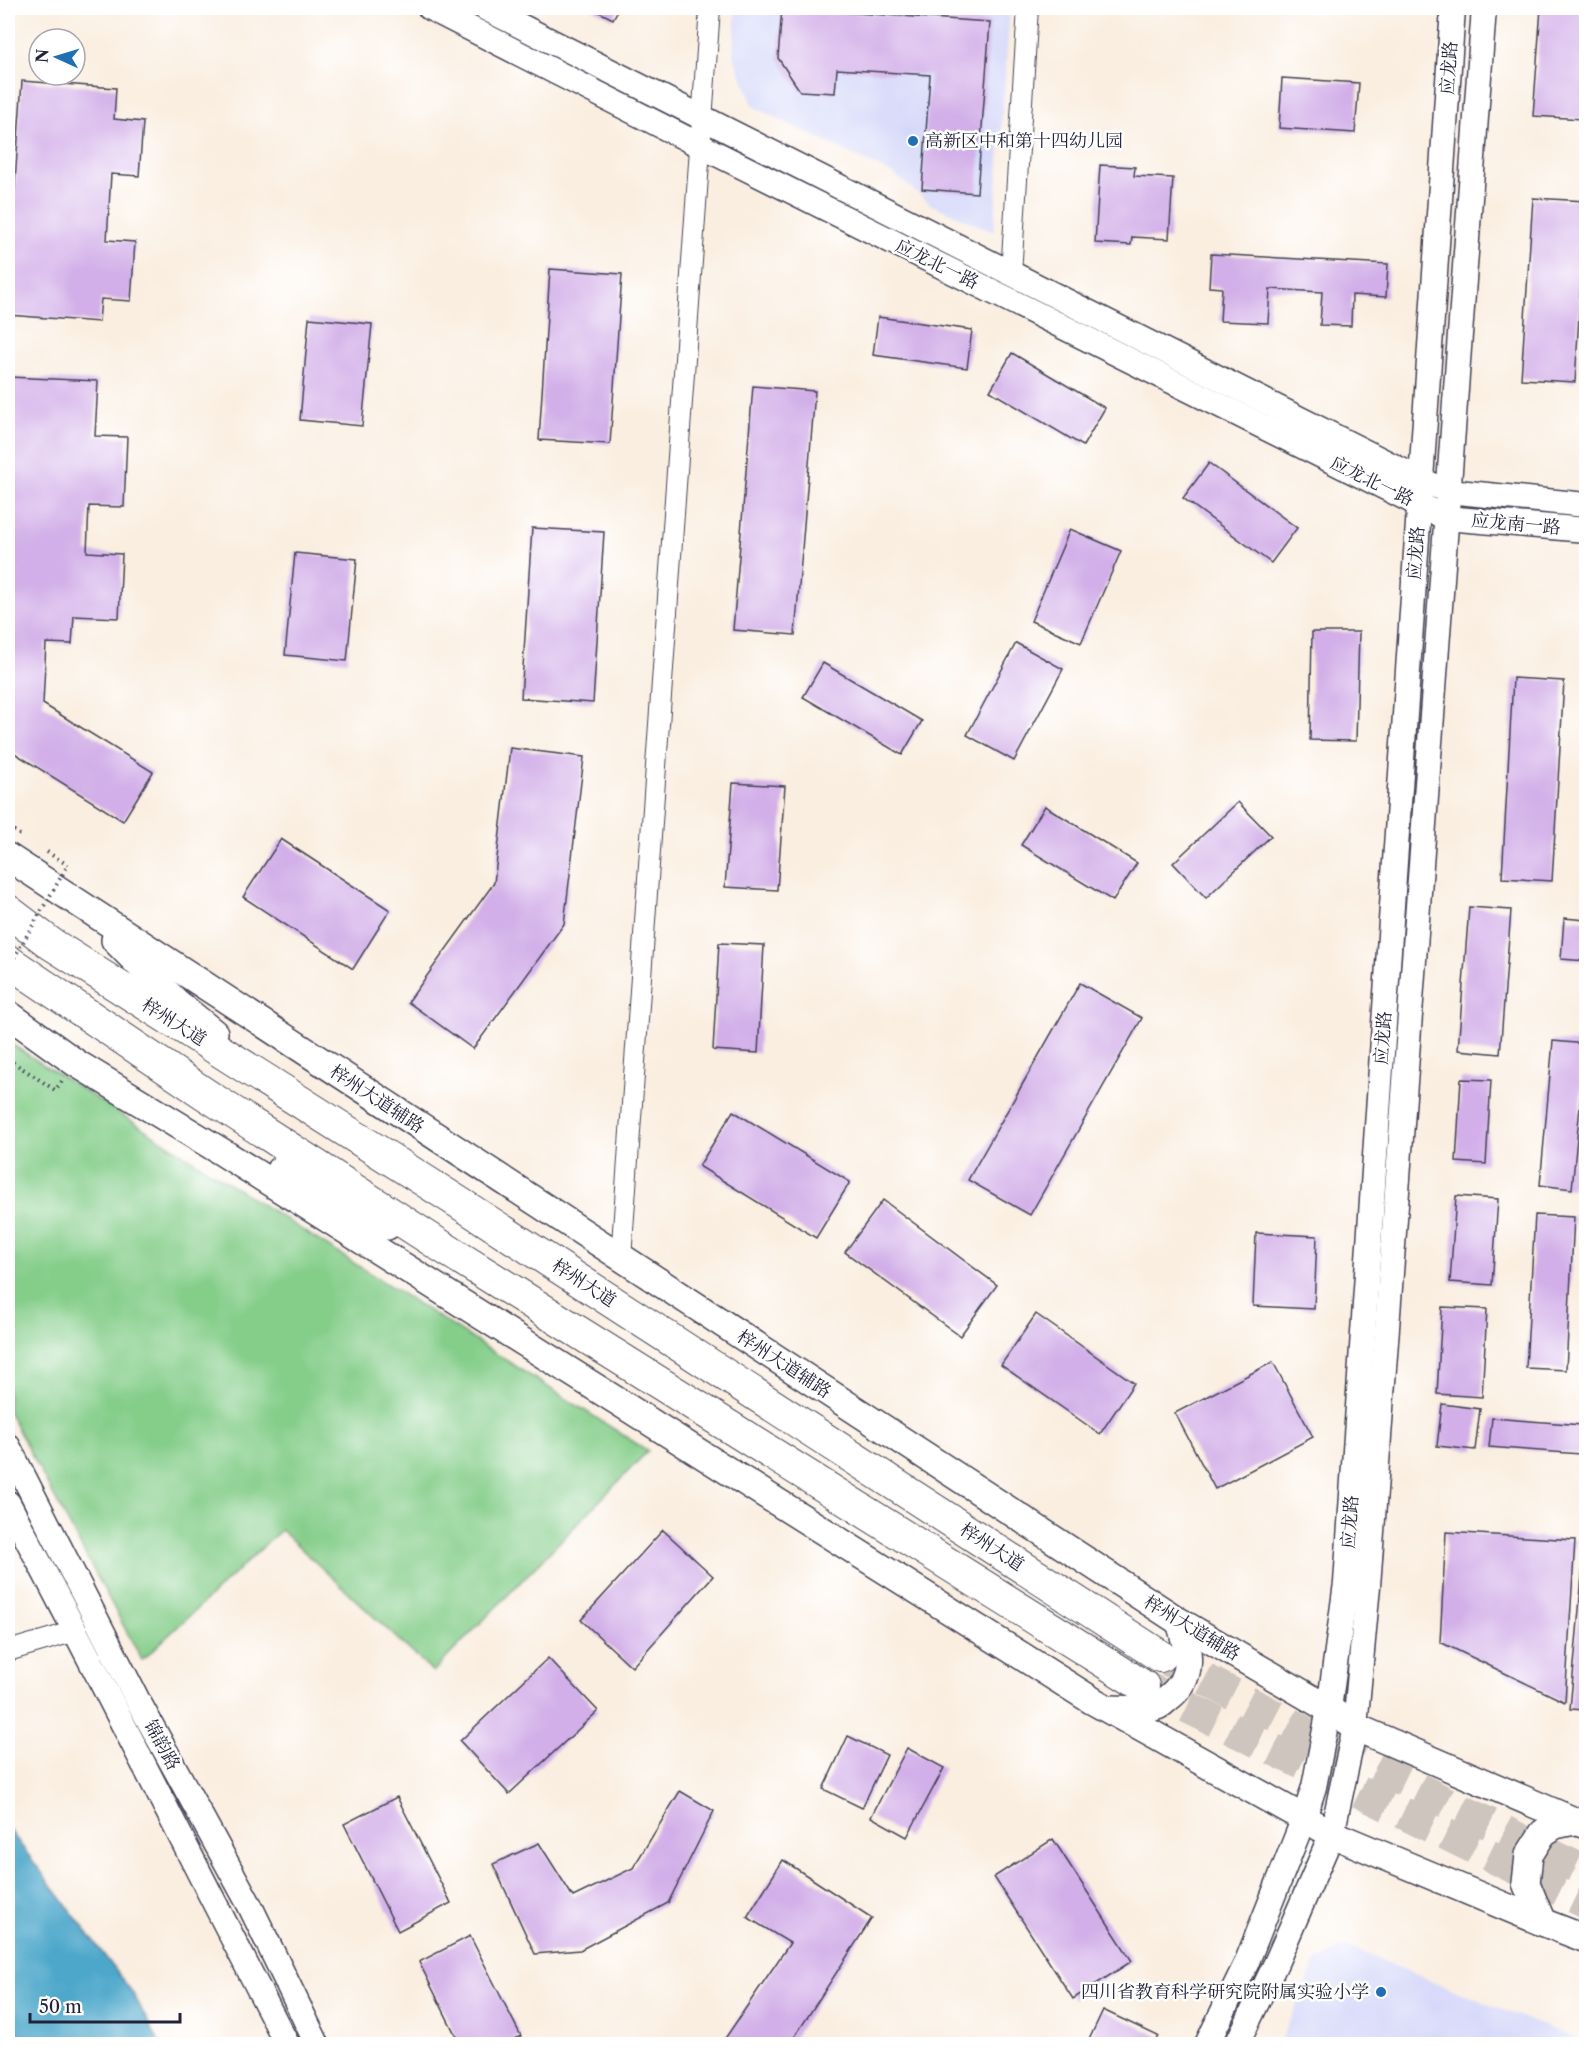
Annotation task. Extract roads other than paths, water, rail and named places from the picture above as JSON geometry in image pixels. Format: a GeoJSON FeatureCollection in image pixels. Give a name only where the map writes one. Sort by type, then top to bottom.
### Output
{"type":"FeatureCollection","features":[{"type":"Feature","properties":{"kind":"highway","name":"梓州大道"},"geometry":{"type":"LineString","coordinates":[[8,911],[50,944],[458,1202],[1160,1656]]}},
{"type":"Feature","properties":{"kind":"highway","name":"梓州大道"},"geometry":{"type":"LineString","coordinates":[[8,961],[205,1094],[539,1307],[1143,1686]]}},
{"type":"Feature","properties":{"kind":"main road","name":"梓州大道辅路"},"geometry":{"type":"LineString","coordinates":[[8,857],[1180,1622],[1329,1709],[1355,1727],[1580,1823]]}},
{"type":"Feature","properties":{"kind":"main road"},"geometry":{"type":"LineString","coordinates":[[80,904],[176,1002],[289,1095]]}},
{"type":"Feature","properties":{"kind":"main road"},"geometry":{"type":"LineString","coordinates":[[12,1019],[100,1078],[1093,1701],[1332,1834],[1587,1939]]}},
{"type":"Feature","properties":{"kind":"main road"},"geometry":{"type":"LineString","coordinates":[[100,1078],[539,1307]]}},
{"type":"Feature","properties":{"kind":"main road"},"geometry":{"type":"LineString","coordinates":[[1109,1709],[1142,1709],[1157,1706],[1176,1692],[1184,1681],[1188,1646],[1180,1622]]}},
{"type":"Feature","properties":{"kind":"main road"},"geometry":{"type":"LineString","coordinates":[[1542,1922],[1527,1883],[1530,1854],[1543,1833],[1555,1825],[1580,1823]]}},
{"type":"Feature","properties":{"kind":"street","name":"应龙北一路"},"geometry":{"type":"LineString","coordinates":[[430,8],[1446,518]]}},
{"type":"Feature","properties":{"kind":"street","name":"应龙北一路"},"geometry":{"type":"LineString","coordinates":[[484,8],[1421,480],[1448,491]]}},
{"type":"Feature","properties":{"kind":"street"},"geometry":{"type":"LineString","coordinates":[[621,1258],[710,8]]}},
{"type":"Feature","properties":{"kind":"street"},"geometry":{"type":"LineString","coordinates":[[1011,274],[1028,8]]}},
{"type":"Feature","properties":{"kind":"street","name":"应龙路"},"geometry":{"type":"LineString","coordinates":[[1207,2044],[1246,1964],[1314,1787],[1329,1709],[1347,1571],[1453,8]]}},
{"type":"Feature","properties":{"kind":"street","name":"应龙路"},"geometry":{"type":"LineString","coordinates":[[1237,2044],[1276,1963],[1332,1834],[1355,1727],[1368,1586],[1484,8]]}},
{"type":"Feature","properties":{"kind":"street","name":"应龙南一路"},"geometry":{"type":"LineString","coordinates":[[1448,491],[1587,505]]}},
{"type":"Feature","properties":{"kind":"street","name":"应龙南一路"},"geometry":{"type":"LineString","coordinates":[[1446,518],[1587,530]]}},
{"type":"Feature","properties":{"kind":"street","name":"锦韵路"},"geometry":{"type":"LineString","coordinates":[[8,1446],[137,1699],[249,1904],[317,2044]]}},
{"type":"Feature","properties":{"kind":"street","name":"锦韵路"},"geometry":{"type":"LineString","coordinates":[[8,1503],[287,2044]]}},
{"type":"Feature","properties":{"kind":"street"},"geometry":{"type":"LineString","coordinates":[[8,1651],[76,1631]]}},
{"type":"Feature","properties":{"kind":"water"},"geometry":{"type":"Polygon","coordinates":[[[8,1828],[132,1992],[160,2044],[8,2044],[8,1828]]]}},
{"type":"Feature","properties":{"kind":"tunnel"},"geometry":{"type":"LineString","coordinates":[[1162,1657],[1333,1746],[1586,1872]]}},
{"type":"Feature","properties":{"kind":"tunnel"},"geometry":{"type":"LineString","coordinates":[[1144,1686],[1586,1903]]}},
{"type":"Feature","properties":{"kind":"place","name":"高新区中和第十四幼儿园"},"geometry":{"type":"Point","coordinates":[913,141]}},
{"type":"Feature","properties":{"kind":"place","name":"四川省教育科学研究院附属实验小学"},"geometry":{"type":"Point","coordinates":[1381,1992]}}]}
